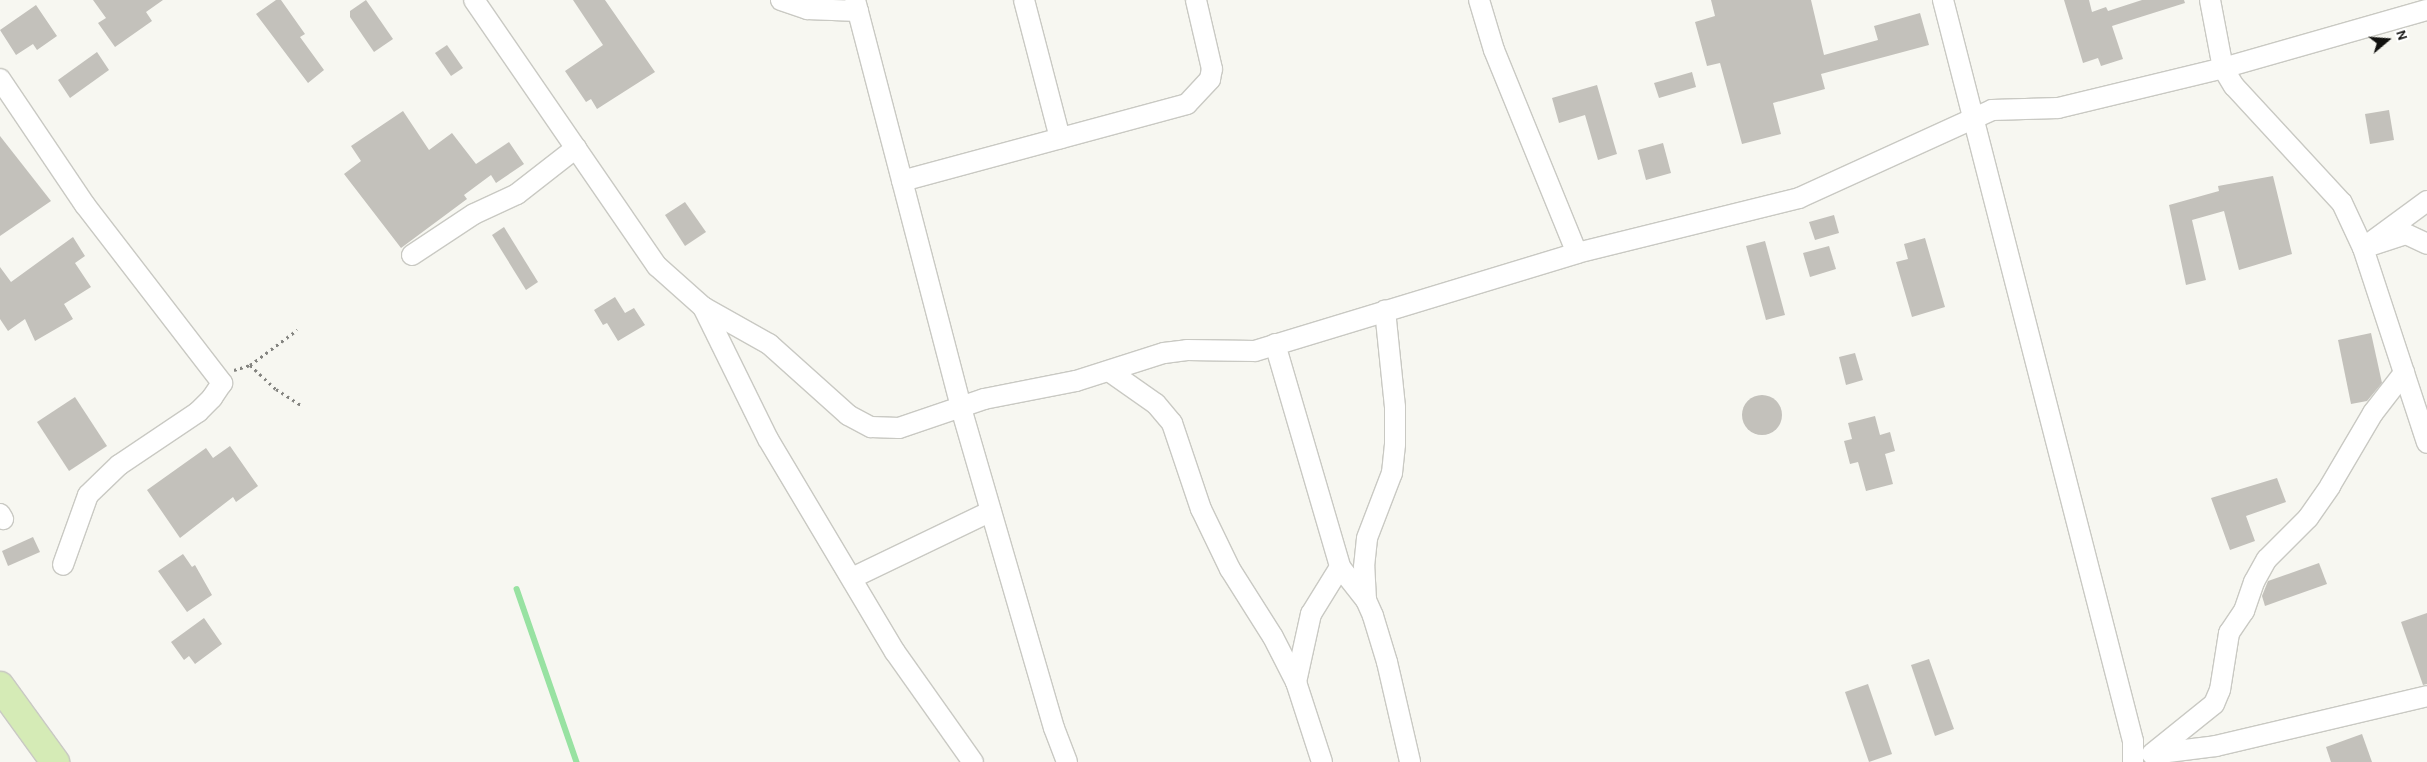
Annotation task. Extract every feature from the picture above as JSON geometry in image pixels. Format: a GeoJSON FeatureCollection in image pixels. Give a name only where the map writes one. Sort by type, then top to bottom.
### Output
{"type":"FeatureCollection","features":[{"type":"Feature","properties":{"kind":"main road"},"geometry":{"type":"LineString","coordinates":[[0,686],[55,762]]}},
{"type":"Feature","properties":{"kind":"street"},"geometry":{"type":"LineString","coordinates":[[474,0],[657,266],[704,307],[770,344],[848,415],[871,427],[899,428],[984,399],[1109,371],[1179,351],[1255,351],[1577,253],[1799,198],[1972,118],[2010,108],[2058,108],[2223,68],[2427,10]]}},
{"type":"Feature","properties":{"kind":"street"},"geometry":{"type":"LineString","coordinates":[[781,0],[807,9],[857,6],[961,408],[1054,728],[1067,762]]}},
{"type":"Feature","properties":{"kind":"street"},"geometry":{"type":"LineString","coordinates":[[1024,0],[1060,138]]}},
{"type":"Feature","properties":{"kind":"street"},"geometry":{"type":"LineString","coordinates":[[902,181],[1187,104],[1201,91],[1212,69],[1196,0]]}},
{"type":"Feature","properties":{"kind":"street"},"geometry":{"type":"LineString","coordinates":[[1479,0],[1494,50],[1577,253]]}},
{"type":"Feature","properties":{"kind":"street"},"geometry":{"type":"LineString","coordinates":[[1943,0],[2134,741],[2140,757]]}},
{"type":"Feature","properties":{"kind":"street"},"geometry":{"type":"LineString","coordinates":[[2210,0],[2223,68],[2234,86],[2342,204],[2362,248],[2427,443]]}},
{"type":"Feature","properties":{"kind":"street"},"geometry":{"type":"LineString","coordinates":[[0,79],[85,206],[222,383],[212,398],[198,412],[104,477],[88,495],[63,565]]}},
{"type":"Feature","properties":{"kind":"street"},"geometry":{"type":"LineString","coordinates":[[412,256],[474,214],[516,194],[576,148]]}},
{"type":"Feature","properties":{"kind":"street"},"geometry":{"type":"LineString","coordinates":[[2362,248],[2427,201]]}},
{"type":"Feature","properties":{"kind":"street"},"geometry":{"type":"LineString","coordinates":[[2362,248],[2406,234],[2427,233]]}},
{"type":"Feature","properties":{"kind":"street"},"geometry":{"type":"LineString","coordinates":[[2406,234],[2427,244]]}},
{"type":"Feature","properties":{"kind":"street"},"geometry":{"type":"LineString","coordinates":[[704,307],[768,439],[895,652],[973,762]]}},
{"type":"Feature","properties":{"kind":"street"},"geometry":{"type":"LineString","coordinates":[[1385,311],[1395,408],[1395,444],[1392,473],[1367,538],[1364,567],[1366,600],[1388,662],[1410,762]]}},
{"type":"Feature","properties":{"kind":"street"},"geometry":{"type":"LineString","coordinates":[[1275,344],[1340,567],[1366,600]]}},
{"type":"Feature","properties":{"kind":"street"},"geometry":{"type":"LineString","coordinates":[[1109,371],[1156,404],[1172,423],[1201,510],[1230,569],[1273,637],[1296,682],[1322,762]]}},
{"type":"Feature","properties":{"kind":"street"},"geometry":{"type":"LineString","coordinates":[[2140,757],[2214,704],[2220,690],[2229,633],[2244,611],[2254,582],[2267,559],[2308,518],[2325,494],[2374,413],[2404,373]]}},
{"type":"Feature","properties":{"kind":"street"},"geometry":{"type":"LineString","coordinates":[[852,578],[991,511]]}},
{"type":"Feature","properties":{"kind":"street"},"geometry":{"type":"LineString","coordinates":[[1296,682],[1311,614],[1340,567]]}},
{"type":"Feature","properties":{"kind":"street"},"geometry":{"type":"LineString","coordinates":[[2140,757],[2216,746],[2427,696]]}},
{"type":"Feature","properties":{"kind":"path"},"geometry":{"type":"LineString","coordinates":[[222,383],[234,370],[250,365],[297,330]]}},
{"type":"Feature","properties":{"kind":"path"},"geometry":{"type":"LineString","coordinates":[[250,365],[276,389],[301,405]]}},
{"type":"Feature","properties":{"kind":"building"},"geometry":{"type":"Polygon","coordinates":[[[93,0],[163,0],[146,12],[152,21],[115,47],[98,23],[106,18],[93,0]]]}},
{"type":"Feature","properties":{"kind":"building"},"geometry":{"type":"Polygon","coordinates":[[[276,0],[281,0],[305,34],[300,37],[324,70],[308,83],[256,14],[276,0]]]}},
{"type":"Feature","properties":{"kind":"building"},"geometry":{"type":"Polygon","coordinates":[[[366,0],[393,39],[374,52],[350,17],[350,11],[366,0]]]}},
{"type":"Feature","properties":{"kind":"building"},"geometry":{"type":"Polygon","coordinates":[[[573,0],[605,0],[655,72],[597,109],[591,99],[586,102],[565,71],[603,45],[573,0]]]}},
{"type":"Feature","properties":{"kind":"building"},"geometry":{"type":"Polygon","coordinates":[[[1711,0],[1811,0],[1824,55],[1878,40],[1874,26],[1920,13],[1929,45],[1821,74],[1825,89],[1773,103],[1781,134],[1742,144],[1720,63],[1707,66],[1695,22],[1715,16],[1711,0]]]}},
{"type":"Feature","properties":{"kind":"building"},"geometry":{"type":"Polygon","coordinates":[[[2064,0],[2089,0],[2092,12],[2106,7],[2108,11],[2142,0],[2184,0],[2185,3],[2112,26],[2123,59],[2101,66],[2098,58],[2083,63],[2064,0]]]}},
{"type":"Feature","properties":{"kind":"building"},"geometry":{"type":"Polygon","coordinates":[[[36,5],[57,36],[37,50],[33,44],[16,55],[0,30],[36,5]]]}},
{"type":"Feature","properties":{"kind":"building"},"geometry":{"type":"Polygon","coordinates":[[[447,45],[463,68],[451,76],[435,53],[447,45]]]}},
{"type":"Feature","properties":{"kind":"building"},"geometry":{"type":"Polygon","coordinates":[[[97,52],[109,70],[70,98],[58,80],[97,52]]]}},
{"type":"Feature","properties":{"kind":"building"},"geometry":{"type":"Polygon","coordinates":[[[1692,72],[1696,87],[1659,98],[1654,83],[1692,72]]]}},
{"type":"Feature","properties":{"kind":"building"},"geometry":{"type":"Polygon","coordinates":[[[1597,85],[1617,154],[1598,160],[1585,115],[1559,123],[1552,98],[1597,85]]]}},
{"type":"Feature","properties":{"kind":"building"},"geometry":{"type":"Polygon","coordinates":[[[2389,110],[2394,140],[2370,144],[2365,114],[2389,110]]]}},
{"type":"Feature","properties":{"kind":"building"},"geometry":{"type":"Polygon","coordinates":[[[403,111],[429,150],[452,133],[476,164],[509,142],[524,164],[496,183],[491,175],[464,195],[467,199],[401,248],[344,174],[361,161],[351,146],[403,111]]]}},
{"type":"Feature","properties":{"kind":"building"},"geometry":{"type":"Polygon","coordinates":[[[0,136],[51,201],[0,236],[0,136]]]}},
{"type":"Feature","properties":{"kind":"building"},"geometry":{"type":"Polygon","coordinates":[[[1663,143],[1671,173],[1646,180],[1638,150],[1663,143]]]}},
{"type":"Feature","properties":{"kind":"building"},"geometry":{"type":"Polygon","coordinates":[[[2273,176],[2292,254],[2239,270],[2224,211],[2192,220],[2206,280],[2186,285],[2169,205],[2219,191],[2218,186],[2273,176]]]}},
{"type":"Feature","properties":{"kind":"building"},"geometry":{"type":"Polygon","coordinates":[[[685,202],[706,232],[685,246],[665,215],[685,202]]]}},
{"type":"Feature","properties":{"kind":"building"},"geometry":{"type":"Polygon","coordinates":[[[1834,215],[1839,233],[1815,240],[1809,222],[1834,215]]]}},
{"type":"Feature","properties":{"kind":"building"},"geometry":{"type":"Polygon","coordinates":[[[504,227],[538,282],[526,290],[492,235],[504,227]]]}},
{"type":"Feature","properties":{"kind":"building"},"geometry":{"type":"Polygon","coordinates":[[[73,237],[85,256],[75,263],[91,287],[64,304],[73,319],[35,341],[25,319],[8,331],[0,319],[0,267],[11,282],[73,237]]]}},
{"type":"Feature","properties":{"kind":"building"},"geometry":{"type":"Polygon","coordinates":[[[1925,238],[1945,307],[1912,317],[1896,262],[1908,259],[1904,244],[1925,238]]]}},
{"type":"Feature","properties":{"kind":"building"},"geometry":{"type":"Polygon","coordinates":[[[1765,241],[1785,315],[1766,320],[1746,246],[1765,241]]]}},
{"type":"Feature","properties":{"kind":"building"},"geometry":{"type":"Polygon","coordinates":[[[1829,246],[1836,269],[1810,277],[1803,253],[1829,246]]]}},
{"type":"Feature","properties":{"kind":"building"},"geometry":{"type":"Polygon","coordinates":[[[615,297],[625,313],[634,308],[645,325],[618,341],[607,323],[603,325],[594,310],[615,297]]]}},
{"type":"Feature","properties":{"kind":"building"},"geometry":{"type":"Polygon","coordinates":[[[2371,333],[2382,383],[2367,401],[2351,404],[2338,340],[2371,333]]]}},
{"type":"Feature","properties":{"kind":"building"},"geometry":{"type":"Polygon","coordinates":[[[1855,353],[1863,380],[1846,385],[1839,357],[1855,353]]]}},
{"type":"Feature","properties":{"kind":"building"},"geometry":{"type":"Polygon","coordinates":[[[1766,395],[1773,398],[1779,404],[1782,415],[1781,423],[1773,432],[1766,435],[1758,435],[1751,432],[1743,423],[1742,411],[1745,404],[1754,396],[1766,395]]]}},
{"type":"Feature","properties":{"kind":"building"},"geometry":{"type":"Polygon","coordinates":[[[75,397],[107,446],[69,471],[37,422],[75,397]]]}},
{"type":"Feature","properties":{"kind":"building"},"geometry":{"type":"Polygon","coordinates":[[[1875,416],[1880,435],[1890,432],[1895,451],[1885,454],[1893,484],[1866,491],[1858,462],[1850,464],[1844,441],[1852,439],[1848,423],[1875,416]]]}},
{"type":"Feature","properties":{"kind":"building"},"geometry":{"type":"Polygon","coordinates":[[[230,446],[258,486],[236,502],[233,497],[180,538],[147,490],[206,448],[213,458],[230,446]]]}},
{"type":"Feature","properties":{"kind":"building"},"geometry":{"type":"Polygon","coordinates":[[[2277,478],[2286,502],[2246,516],[2255,541],[2230,550],[2211,498],[2277,478]]]}},
{"type":"Feature","properties":{"kind":"building"},"geometry":{"type":"Polygon","coordinates":[[[33,537],[40,552],[8,566],[2,551],[33,537]]]}},
{"type":"Feature","properties":{"kind":"building"},"geometry":{"type":"Polygon","coordinates":[[[183,554],[192,567],[195,565],[212,595],[187,612],[158,571],[183,554]]]}},
{"type":"Feature","properties":{"kind":"building"},"geometry":{"type":"Polygon","coordinates":[[[2319,563],[2327,584],[2265,606],[2262,596],[2268,581],[2319,563]]]}},
{"type":"Feature","properties":{"kind":"building"},"geometry":{"type":"Polygon","coordinates":[[[2427,613],[2427,684],[2423,685],[2401,622],[2427,613]]]}},
{"type":"Feature","properties":{"kind":"building"},"geometry":{"type":"Polygon","coordinates":[[[204,618],[222,644],[195,664],[189,656],[184,660],[171,642],[204,618]]]}},
{"type":"Feature","properties":{"kind":"building"},"geometry":{"type":"Polygon","coordinates":[[[1929,659],[1954,729],[1935,736],[1911,665],[1929,659]]]}},
{"type":"Feature","properties":{"kind":"building"},"geometry":{"type":"Polygon","coordinates":[[[1868,684],[1892,754],[1869,762],[1845,692],[1868,684]]]}},
{"type":"Feature","properties":{"kind":"building"},"geometry":{"type":"Polygon","coordinates":[[[2362,734],[2372,762],[2331,762],[2326,747],[2362,734]]]}},
{"type":"Feature","properties":{"kind":"waterway"},"geometry":{"type":"LineString","coordinates":[[517,589],[577,762]]}}]}
